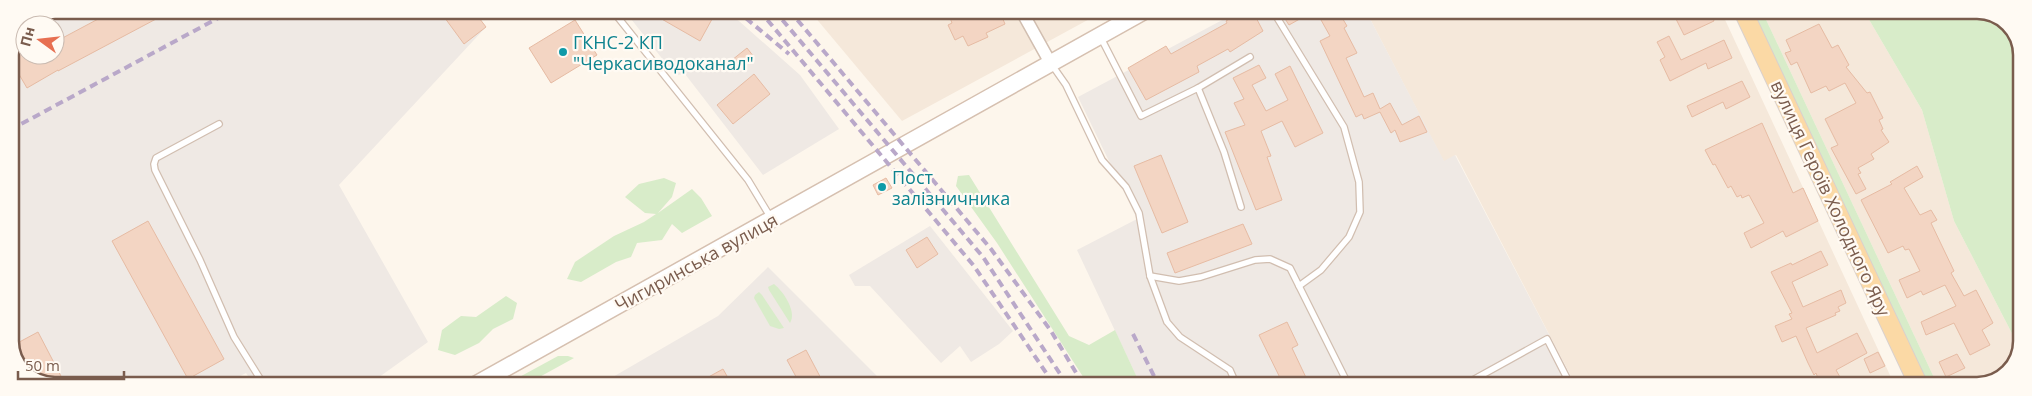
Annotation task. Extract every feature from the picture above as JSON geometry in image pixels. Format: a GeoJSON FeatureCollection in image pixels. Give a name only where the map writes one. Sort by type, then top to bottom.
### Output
{"type":"FeatureCollection","features":[{"type":"Feature","properties":{"kind":"main road","name":"Чигиринська вулиця"},"geometry":{"type":"LineString","coordinates":[[489,377],[1130,19]]}},
{"type":"Feature","properties":{"kind":"main road","name":"вулиця Героїв Холодного Яру"},"geometry":{"type":"LineString","coordinates":[[1747,19],[1915,377]]}},
{"type":"Feature","properties":{"kind":"street"},"geometry":{"type":"LineString","coordinates":[[1025,19],[1051,64]]}},
{"type":"Feature","properties":{"kind":"lane"},"geometry":{"type":"LineString","coordinates":[[619,19],[748,180],[772,219]]}},
{"type":"Feature","properties":{"kind":"lane"},"geometry":{"type":"LineString","coordinates":[[1278,19],[1344,127],[1359,182],[1360,212],[1350,237],[1321,270],[1299,286]]}},
{"type":"Feature","properties":{"kind":"lane"},"geometry":{"type":"LineString","coordinates":[[1100,36],[1141,116],[1198,88],[1250,57]]}},
{"type":"Feature","properties":{"kind":"lane"},"geometry":{"type":"LineString","coordinates":[[1051,64],[1066,85],[1102,160],[1126,187],[1139,213],[1150,276],[1168,322],[1180,337],[1230,370],[1233,377]]}},
{"type":"Feature","properties":{"kind":"lane"},"geometry":{"type":"LineString","coordinates":[[1198,88],[1224,152],[1241,207]]}},
{"type":"Feature","properties":{"kind":"lane"},"geometry":{"type":"LineString","coordinates":[[219,124],[156,158],[154,164],[155,170],[200,260],[234,337],[259,377]]}},
{"type":"Feature","properties":{"kind":"lane"},"geometry":{"type":"LineString","coordinates":[[1150,276],[1179,281],[1201,277],[1255,260],[1270,259],[1290,268],[1344,377]]}},
{"type":"Feature","properties":{"kind":"lane"},"geometry":{"type":"LineString","coordinates":[[1478,377],[1547,339],[1566,377]]}},
{"type":"Feature","properties":{"kind":"shaded area"},"geometry":{"type":"Polygon","coordinates":[[[65,19],[480,19],[486,27],[339,185],[428,342],[379,377],[249,377],[246,373],[238,377],[48,377],[33,370],[25,361],[19,348],[19,65],[65,65],[65,19]]]}},
{"type":"Feature","properties":{"kind":"shaded area"},"geometry":{"type":"Polygon","coordinates":[[[631,19],[736,19],[800,75],[839,129],[763,175],[685,74],[675,75],[631,19]]]}},
{"type":"Feature","properties":{"kind":"shaded area"},"geometry":{"type":"Polygon","coordinates":[[[817,19],[1089,19],[902,121],[817,19]]]}},
{"type":"Feature","properties":{"kind":"shaded area"},"geometry":{"type":"Polygon","coordinates":[[[1224,19],[1370,19],[1444,161],[1455,155],[1571,377],[1137,377],[1077,250],[1137,219],[1078,97],[1224,19]]]}},
{"type":"Feature","properties":{"kind":"shaded area"},"geometry":{"type":"Polygon","coordinates":[[[1370,19],[1725,19],[1891,377],[1571,377],[1456,155],[1444,162],[1370,19]]]}},
{"type":"Feature","properties":{"kind":"shaded area"},"geometry":{"type":"Polygon","coordinates":[[[1766,19],[1869,19],[1922,110],[1954,221],[2013,335],[2011,355],[2006,363],[1995,372],[1984,377],[1934,377],[1766,19]]]}},
{"type":"Feature","properties":{"kind":"shaded area"},"geometry":{"type":"Polygon","coordinates":[[[930,226],[1013,331],[999,344],[971,362],[960,346],[941,363],[870,286],[855,286],[849,275],[930,226]]]}},
{"type":"Feature","properties":{"kind":"shaded area"},"geometry":{"type":"Polygon","coordinates":[[[768,267],[878,377],[613,377],[718,316],[768,267]]]}},
{"type":"Feature","properties":{"kind":"green space"},"geometry":{"type":"Polygon","coordinates":[[[1757,19],[1766,19],[1934,377],[1923,377],[1757,19]]]}},
{"type":"Feature","properties":{"kind":"green space"},"geometry":{"type":"Polygon","coordinates":[[[1869,19],[1984,19],[2004,31],[2011,41],[2013,48],[2013,335],[1954,221],[1922,110],[1869,19]]]}},
{"type":"Feature","properties":{"kind":"green space"},"geometry":{"type":"Polygon","coordinates":[[[969,175],[1069,336],[1089,345],[1115,330],[1137,377],[1083,377],[997,243],[956,186],[958,176],[969,175]]]}},
{"type":"Feature","properties":{"kind":"green space"},"geometry":{"type":"Polygon","coordinates":[[[664,178],[676,183],[672,197],[658,213],[692,189],[701,198],[712,216],[682,233],[672,224],[662,240],[637,243],[631,257],[616,262],[581,282],[567,279],[575,262],[614,236],[644,222],[656,214],[645,213],[625,197],[639,184],[664,178]]]}},
{"type":"Feature","properties":{"kind":"green space"},"geometry":{"type":"Polygon","coordinates":[[[774,284],[782,292],[791,308],[792,318],[790,323],[769,290],[768,287],[774,284]]]}},
{"type":"Feature","properties":{"kind":"green space"},"geometry":{"type":"Polygon","coordinates":[[[759,292],[784,328],[779,329],[770,326],[754,298],[759,292]]]}},
{"type":"Feature","properties":{"kind":"green space"},"geometry":{"type":"Polygon","coordinates":[[[506,296],[517,303],[513,319],[493,329],[479,343],[455,355],[438,350],[442,330],[461,316],[476,317],[506,296]]]}},
{"type":"Feature","properties":{"kind":"green space"},"geometry":{"type":"Polygon","coordinates":[[[558,356],[574,358],[540,377],[520,377],[558,356]]]}},
{"type":"Feature","properties":{"kind":"building"},"geometry":{"type":"Polygon","coordinates":[[[98,19],[156,19],[27,88],[19,74],[19,65],[65,65],[65,37],[98,19]]]}},
{"type":"Feature","properties":{"kind":"building"},"geometry":{"type":"Polygon","coordinates":[[[446,19],[480,19],[486,27],[464,44],[446,19]]]}},
{"type":"Feature","properties":{"kind":"building"},"geometry":{"type":"Polygon","coordinates":[[[662,19],[712,19],[700,41],[662,19]]]}},
{"type":"Feature","properties":{"kind":"building"},"geometry":{"type":"Polygon","coordinates":[[[950,19],[1003,19],[1005,24],[986,33],[988,37],[968,46],[963,36],[955,40],[948,25],[952,23],[950,19]]]}},
{"type":"Feature","properties":{"kind":"building"},"geometry":{"type":"Polygon","coordinates":[[[1229,19],[1257,19],[1263,31],[1230,52],[1228,49],[1197,66],[1199,72],[1146,100],[1128,68],[1166,46],[1171,54],[1227,23],[1226,21],[1229,19]]]}},
{"type":"Feature","properties":{"kind":"building"},"geometry":{"type":"Polygon","coordinates":[[[1285,19],[1300,19],[1289,25],[1285,19]]]}},
{"type":"Feature","properties":{"kind":"building"},"geometry":{"type":"Polygon","coordinates":[[[1320,19],[1343,19],[1347,26],[1344,28],[1357,53],[1346,58],[1364,97],[1373,93],[1380,109],[1390,103],[1402,125],[1419,116],[1427,132],[1400,142],[1395,130],[1391,133],[1380,112],[1364,119],[1362,114],[1356,117],[1320,41],[1330,36],[1320,19]]]}},
{"type":"Feature","properties":{"kind":"building"},"geometry":{"type":"Polygon","coordinates":[[[1676,19],[1713,19],[1714,21],[1684,35],[1676,19]]]}},
{"type":"Feature","properties":{"kind":"building","name":"ГКНС-2 КП \"Черкасиводоканал\""},"geometry":{"type":"Polygon","coordinates":[[[575,20],[597,55],[551,83],[529,48],[575,20]]]}},
{"type":"Feature","properties":{"kind":"building"},"geometry":{"type":"Polygon","coordinates":[[[1819,24],[1832,48],[1838,45],[1849,65],[1846,67],[1867,93],[1870,92],[1883,118],[1879,120],[1883,129],[1881,130],[1889,142],[1871,154],[1874,159],[1858,168],[1861,173],[1858,174],[1866,189],[1856,194],[1831,148],[1838,145],[1825,119],[1856,103],[1845,83],[1829,91],[1826,86],[1811,93],[1797,62],[1791,65],[1785,53],[1791,51],[1786,40],[1819,24]]]}},
{"type":"Feature","properties":{"kind":"building"},"geometry":{"type":"Polygon","coordinates":[[[1669,36],[1681,60],[1724,40],[1732,58],[1708,69],[1706,63],[1670,81],[1660,60],[1665,57],[1657,42],[1669,36]]]}},
{"type":"Feature","properties":{"kind":"building"},"geometry":{"type":"Polygon","coordinates":[[[747,48],[754,57],[739,69],[732,60],[747,48]]]}},
{"type":"Feature","properties":{"kind":"building"},"geometry":{"type":"Polygon","coordinates":[[[1259,65],[1266,78],[1252,85],[1266,111],[1288,100],[1275,74],[1290,66],[1323,133],[1295,147],[1282,121],[1261,131],[1271,156],[1267,157],[1282,200],[1256,210],[1225,132],[1245,125],[1234,103],[1244,99],[1233,78],[1259,65]]]}},
{"type":"Feature","properties":{"kind":"building"},"geometry":{"type":"Polygon","coordinates":[[[754,74],[770,94],[733,124],[717,105],[754,74]]]}},
{"type":"Feature","properties":{"kind":"building"},"geometry":{"type":"Polygon","coordinates":[[[1742,81],[1750,97],[1726,109],[1723,102],[1692,117],[1687,106],[1742,81]]]}},
{"type":"Feature","properties":{"kind":"building"},"geometry":{"type":"Polygon","coordinates":[[[1762,123],[1793,193],[1803,188],[1818,221],[1786,237],[1783,231],[1751,248],[1744,233],[1764,223],[1749,195],[1742,198],[1741,195],[1737,197],[1731,186],[1728,188],[1705,150],[1762,123]]]}},
{"type":"Feature","properties":{"kind":"building"},"geometry":{"type":"Polygon","coordinates":[[[1161,155],[1188,222],[1162,233],[1134,166],[1161,155]]]}},
{"type":"Feature","properties":{"kind":"building"},"geometry":{"type":"Polygon","coordinates":[[[1917,166],[1923,177],[1904,188],[1920,215],[1931,210],[1937,220],[1931,223],[1954,271],[1951,273],[1964,296],[1976,290],[1993,323],[1982,330],[1990,345],[1970,355],[1954,323],[1926,335],[1921,322],[1956,306],[1945,285],[1923,295],[1921,291],[1907,298],[1899,280],[1920,271],[1909,249],[1905,250],[1903,246],[1888,253],[1861,200],[1892,184],[1890,182],[1917,166]]]}},
{"type":"Feature","properties":{"kind":"building","name":"Пост залізничника"},"geometry":{"type":"Polygon","coordinates":[[[886,178],[892,188],[878,195],[873,185],[886,178]]]}},
{"type":"Feature","properties":{"kind":"building"},"geometry":{"type":"Polygon","coordinates":[[[148,221],[224,359],[192,377],[187,377],[112,241],[148,221]]]}},
{"type":"Feature","properties":{"kind":"building"},"geometry":{"type":"Polygon","coordinates":[[[1243,224],[1252,244],[1175,273],[1167,253],[1243,224]]]}},
{"type":"Feature","properties":{"kind":"building"},"geometry":{"type":"Polygon","coordinates":[[[927,237],[938,254],[917,268],[906,250],[927,237]]]}},
{"type":"Feature","properties":{"kind":"building"},"geometry":{"type":"Polygon","coordinates":[[[1821,251],[1828,265],[1792,282],[1803,307],[1841,290],[1846,303],[1838,307],[1840,311],[1835,313],[1836,315],[1806,328],[1817,353],[1857,333],[1867,353],[1836,370],[1840,377],[1818,377],[1816,373],[1814,375],[1796,336],[1782,342],[1775,326],[1792,319],[1789,314],[1792,313],[1771,272],[1791,263],[1792,265],[1821,251]]]}},
{"type":"Feature","properties":{"kind":"building"},"geometry":{"type":"Polygon","coordinates":[[[1287,322],[1298,345],[1292,348],[1306,377],[1280,377],[1259,335],[1287,322]]]}},
{"type":"Feature","properties":{"kind":"building"},"geometry":{"type":"Polygon","coordinates":[[[38,332],[61,377],[48,377],[33,370],[21,355],[19,342],[38,332]]]}},
{"type":"Feature","properties":{"kind":"building"},"geometry":{"type":"Polygon","coordinates":[[[806,350],[820,377],[796,377],[787,360],[806,350]]]}},
{"type":"Feature","properties":{"kind":"building"},"geometry":{"type":"Polygon","coordinates":[[[1878,352],[1885,366],[1870,373],[1864,359],[1878,352]]]}},
{"type":"Feature","properties":{"kind":"building"},"geometry":{"type":"Polygon","coordinates":[[[1957,354],[1965,368],[1946,377],[1939,362],[1957,354]]]}},
{"type":"Feature","properties":{"kind":"building"},"geometry":{"type":"Polygon","coordinates":[[[723,369],[728,377],[708,377],[723,369]]]}},
{"type":"Feature","properties":{"kind":"railway"},"geometry":{"type":"LineString","coordinates":[[19,125],[216,19]]}},
{"type":"Feature","properties":{"kind":"railway"},"geometry":{"type":"LineString","coordinates":[[747,19],[789,54]]}},
{"type":"Feature","properties":{"kind":"railway"},"geometry":{"type":"LineString","coordinates":[[767,19],[974,266],[1049,377]]}},
{"type":"Feature","properties":{"kind":"railway"},"geometry":{"type":"LineString","coordinates":[[782,19],[983,257],[1062,377]]}},
{"type":"Feature","properties":{"kind":"railway"},"geometry":{"type":"LineString","coordinates":[[797,19],[991,249],[1051,331],[1079,377]]}},
{"type":"Feature","properties":{"kind":"railway"},"geometry":{"type":"LineString","coordinates":[[1133,334],[1154,377]]}},
{"type":"Feature","properties":{"kind":"place","name":"ГКНС-2 КП \"Черкасиводоканал\""},"geometry":{"type":"Point","coordinates":[563,52]}},
{"type":"Feature","properties":{"kind":"place","name":"Пост залізничника"},"geometry":{"type":"Point","coordinates":[882,187]}}]}
